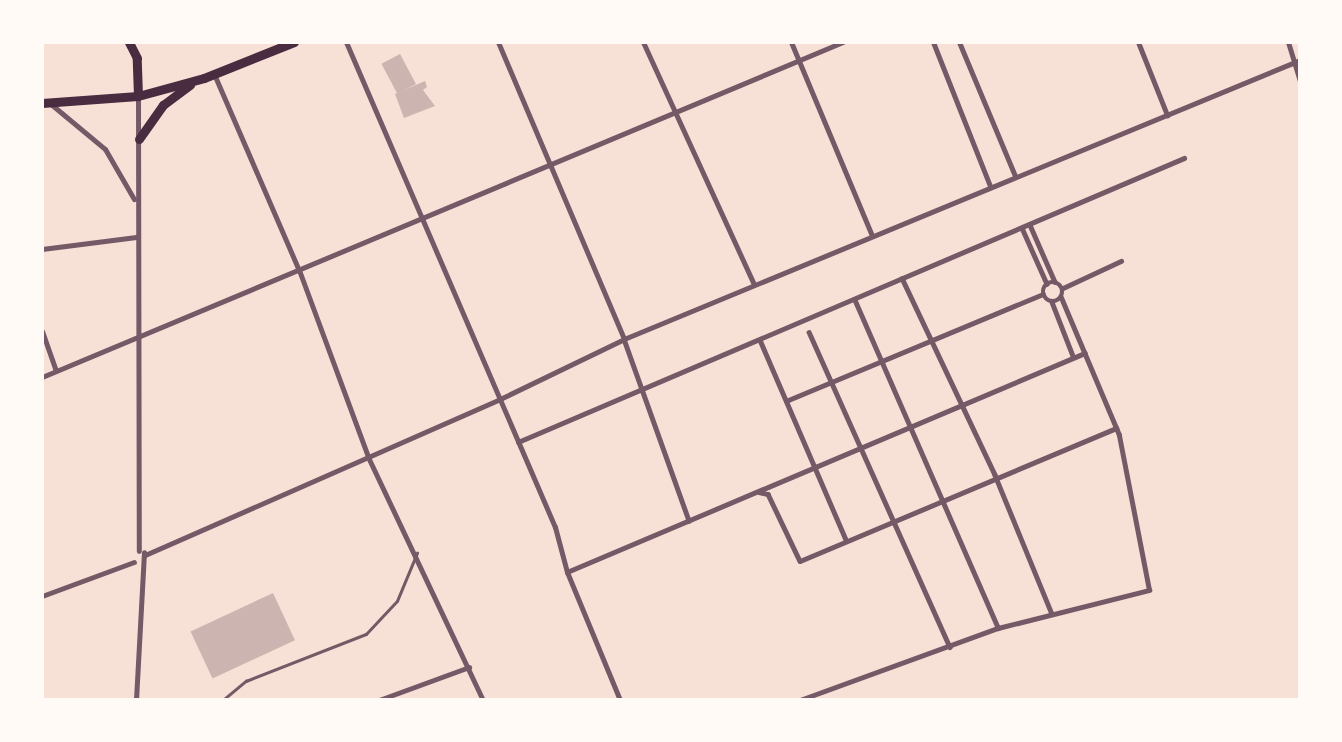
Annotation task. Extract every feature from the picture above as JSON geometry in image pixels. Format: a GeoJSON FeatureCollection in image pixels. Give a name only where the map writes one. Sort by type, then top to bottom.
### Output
{"type":"FeatureCollection","features":[{"type":"Feature","properties":{"kind":"main road"},"geometry":{"type":"LineString","coordinates":[[129,42],[137,58],[138,96]]}},
{"type":"Feature","properties":{"kind":"main road"},"geometry":{"type":"LineString","coordinates":[[42,103],[52,105],[138,96],[204,78],[294,42]]}},
{"type":"Feature","properties":{"kind":"main road"},"geometry":{"type":"LineString","coordinates":[[139,138],[163,104],[204,78]]}},
{"type":"Feature","properties":{"kind":"street"},"geometry":{"type":"LineString","coordinates":[[345,42],[555,527],[567,572],[620,700]]}},
{"type":"Feature","properties":{"kind":"street"},"geometry":{"type":"LineString","coordinates":[[498,42],[624,339],[690,521]]}},
{"type":"Feature","properties":{"kind":"street"},"geometry":{"type":"LineString","coordinates":[[643,42],[754,284]]}},
{"type":"Feature","properties":{"kind":"street"},"geometry":{"type":"LineString","coordinates":[[791,42],[872,236]]}},
{"type":"Feature","properties":{"kind":"street"},"geometry":{"type":"LineString","coordinates":[[42,377],[843,42]]}},
{"type":"Feature","properties":{"kind":"street"},"geometry":{"type":"LineString","coordinates":[[933,42],[990,186]]}},
{"type":"Feature","properties":{"kind":"street"},"geometry":{"type":"LineString","coordinates":[[959,42],[1015,176]]}},
{"type":"Feature","properties":{"kind":"street"},"geometry":{"type":"LineString","coordinates":[[1138,42],[1167,115]]}},
{"type":"Feature","properties":{"kind":"street"},"geometry":{"type":"LineString","coordinates":[[1288,42],[1298,60],[1300,81]]}},
{"type":"Feature","properties":{"kind":"street"},"geometry":{"type":"LineString","coordinates":[[42,596],[138,563],[145,555],[500,399],[624,339],[1298,60]]}},
{"type":"Feature","properties":{"kind":"street"},"geometry":{"type":"LineString","coordinates":[[214,74],[299,270],[368,457],[417,553],[483,700]]}},
{"type":"Feature","properties":{"kind":"street"},"geometry":{"type":"LineString","coordinates":[[138,96],[136,237],[140,336],[139,551]]}},
{"type":"Feature","properties":{"kind":"street"},"geometry":{"type":"LineString","coordinates":[[52,105],[105,149],[136,202]]}},
{"type":"Feature","properties":{"kind":"street"},"geometry":{"type":"LineString","coordinates":[[517,442],[1184,158]]}},
{"type":"Feature","properties":{"kind":"street"},"geometry":{"type":"LineString","coordinates":[[1030,225],[1055,282],[1063,288]]}},
{"type":"Feature","properties":{"kind":"street"},"geometry":{"type":"LineString","coordinates":[[1022,228],[1047,284],[1044,294]]}},
{"type":"Feature","properties":{"kind":"street"},"geometry":{"type":"LineString","coordinates":[[42,249],[136,237]]}},
{"type":"Feature","properties":{"kind":"street"},"geometry":{"type":"LineString","coordinates":[[1063,288],[1121,261]]}},
{"type":"Feature","properties":{"kind":"street"},"geometry":{"type":"LineString","coordinates":[[902,278],[995,475],[1052,614]]}},
{"type":"Feature","properties":{"kind":"street"},"geometry":{"type":"LineString","coordinates":[[1047,284],[1055,282]]}},
{"type":"Feature","properties":{"kind":"street"},"geometry":{"type":"LineString","coordinates":[[800,700],[998,628],[1149,590],[1116,428],[1061,298],[1063,288]]}},
{"type":"Feature","properties":{"kind":"street"},"geometry":{"type":"LineString","coordinates":[[786,401],[1044,294]]}},
{"type":"Feature","properties":{"kind":"street"},"geometry":{"type":"LineString","coordinates":[[1044,294],[1052,302],[1073,356]]}},
{"type":"Feature","properties":{"kind":"street"},"geometry":{"type":"LineString","coordinates":[[1052,302],[1061,298]]}},
{"type":"Feature","properties":{"kind":"street"},"geometry":{"type":"LineString","coordinates":[[855,300],[908,426],[944,497],[998,628]]}},
{"type":"Feature","properties":{"kind":"street"},"geometry":{"type":"LineString","coordinates":[[42,331],[56,372]]}},
{"type":"Feature","properties":{"kind":"street"},"geometry":{"type":"LineString","coordinates":[[809,332],[950,647]]}},
{"type":"Feature","properties":{"kind":"street"},"geometry":{"type":"LineString","coordinates":[[760,340],[812,468],[846,540]]}},
{"type":"Feature","properties":{"kind":"street"},"geometry":{"type":"LineString","coordinates":[[567,572],[908,426],[961,407],[1073,356],[1086,353]]}},
{"type":"Feature","properties":{"kind":"street"},"geometry":{"type":"LineString","coordinates":[[758,492],[768,494],[800,561],[995,475],[1116,428]]}},
{"type":"Feature","properties":{"kind":"street"},"geometry":{"type":"LineString","coordinates":[[139,551],[145,555]]}},
{"type":"Feature","properties":{"kind":"street"},"geometry":{"type":"LineString","coordinates":[[136,700],[138,563],[133,555],[139,551]]}},
{"type":"Feature","properties":{"kind":"street"},"geometry":{"type":"LineString","coordinates":[[379,700],[469,667]]}},
{"type":"Feature","properties":{"kind":"lane"},"geometry":{"type":"LineString","coordinates":[[223,700],[246,681],[366,635],[397,601],[417,553]]}},
{"type":"Feature","properties":{"kind":"building"},"geometry":{"type":"Polygon","coordinates":[[[400,54],[416,84],[397,94],[381,64],[400,54]]]}},
{"type":"Feature","properties":{"kind":"building"},"geometry":{"type":"Polygon","coordinates":[[[425,81],[427,87],[423,90],[435,106],[404,118],[395,94],[425,81]]]}},
{"type":"Feature","properties":{"kind":"building"},"geometry":{"type":"Polygon","coordinates":[[[273,593],[295,640],[213,679],[191,631],[273,593]]]}}]}
